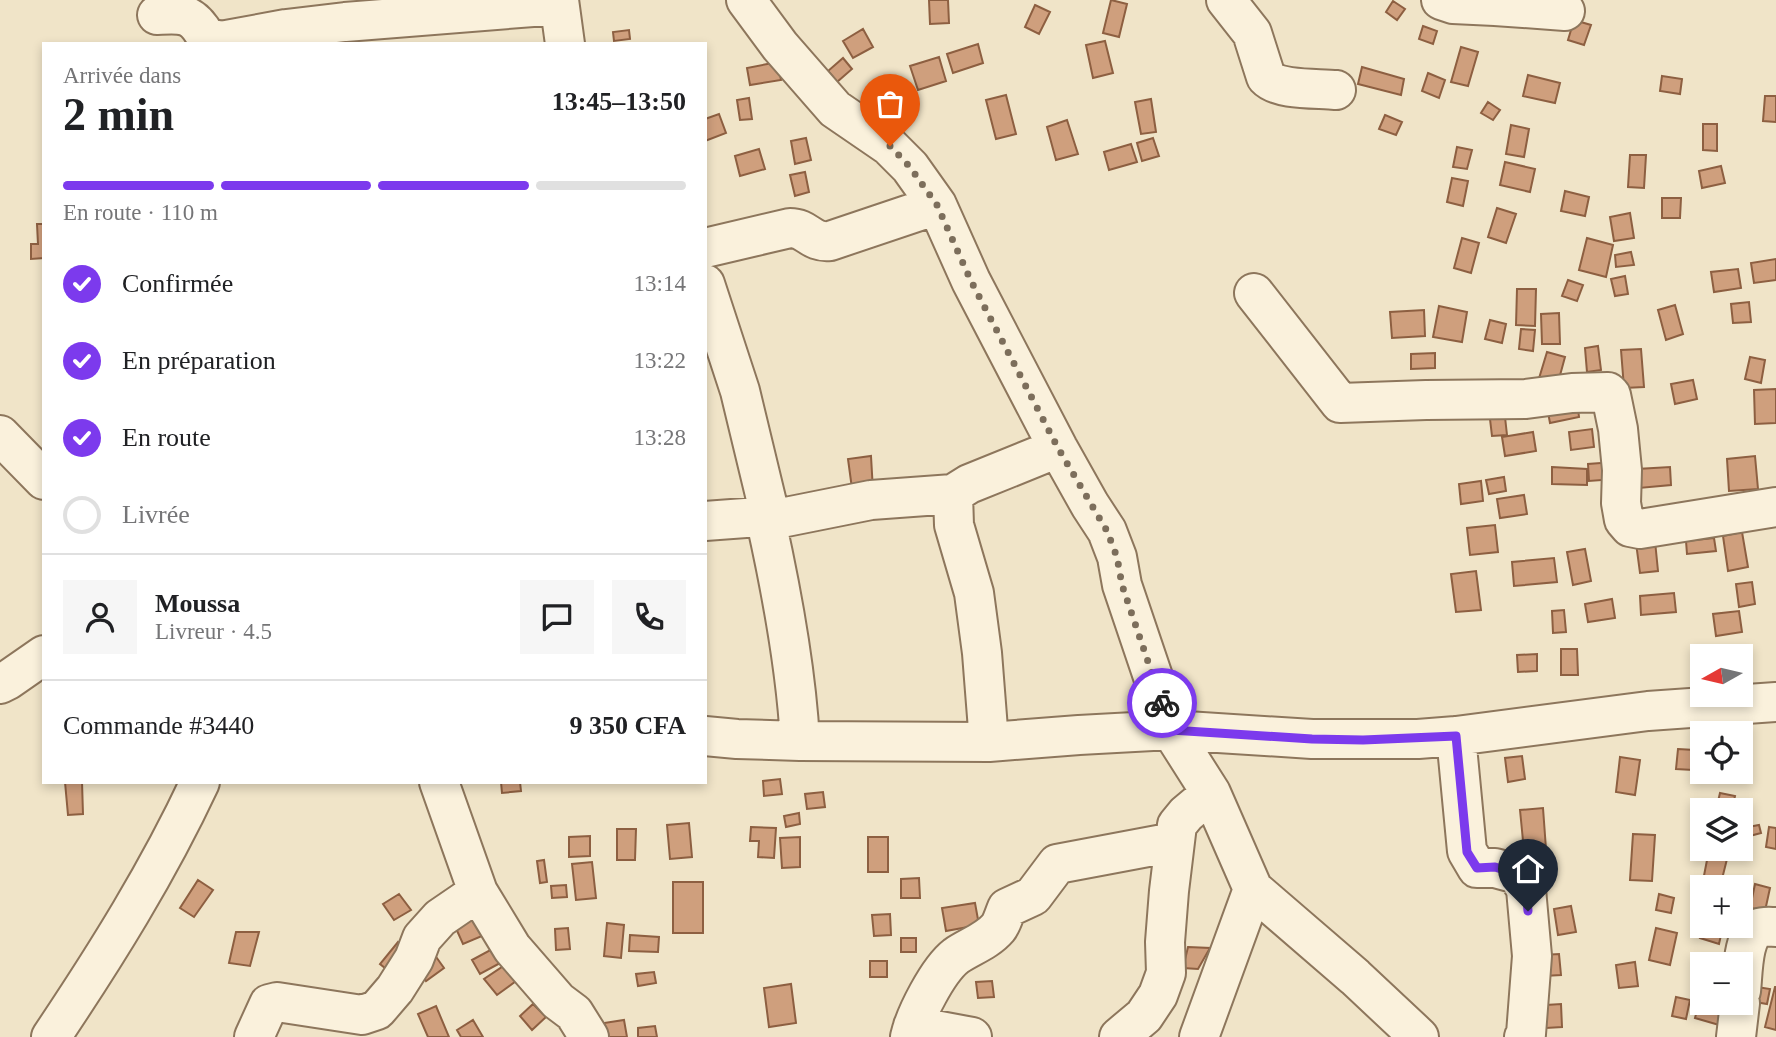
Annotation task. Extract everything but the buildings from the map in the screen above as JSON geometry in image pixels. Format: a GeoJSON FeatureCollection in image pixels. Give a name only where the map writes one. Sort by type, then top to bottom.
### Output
{"type":"FeatureCollection","features":[{"type":"Feature","properties":{"kind":"street"},"geometry":{"type":"LineString","coordinates":[[746,0],[780,46],[835,108],[890,146],[910,167],[937,205],[971,281],[1058,448],[1107,531],[1117,557],[1122,585],[1171,730],[1211,793],[1253,888],[1419,1037]]}},
{"type":"Feature","properties":{"kind":"street"},"geometry":{"type":"LineString","coordinates":[[1226,0],[1252,33],[1270,82],[1336,90]]}},
{"type":"Feature","properties":{"kind":"street"},"geometry":{"type":"LineString","coordinates":[[1441,0],[1453,4],[1565,11]]}},
{"type":"Feature","properties":{"kind":"street"},"geometry":{"type":"LineString","coordinates":[[158,20],[181,14],[198,23],[206,37],[221,41],[345,22],[415,31],[559,2],[565,42]]}},
{"type":"Feature","properties":{"kind":"street"},"geometry":{"type":"LineString","coordinates":[[707,248],[790,228],[798,228],[818,241],[830,240],[937,205]]}},
{"type":"Feature","properties":{"kind":"street"},"geometry":{"type":"LineString","coordinates":[[707,290],[740,391],[767,503],[766,522],[779,581],[798,705],[800,741]]}},
{"type":"Feature","properties":{"kind":"street"},"geometry":{"type":"LineString","coordinates":[[1254,293],[1340,403],[1525,399],[1608,392],[1611,395],[1618,429],[1622,470],[1621,503],[1624,520],[1630,527],[1640,529],[1776,507]]}},
{"type":"Feature","properties":{"kind":"street"},"geometry":{"type":"LineString","coordinates":[[0,435],[42,478]]}},
{"type":"Feature","properties":{"kind":"street"},"geometry":{"type":"LineString","coordinates":[[707,521],[759,517],[766,522],[871,500],[953,494],[969,484],[1058,448]]}},
{"type":"Feature","properties":{"kind":"street"},"geometry":{"type":"LineString","coordinates":[[953,494],[954,525],[974,593],[989,742]]}},
{"type":"Feature","properties":{"kind":"street"},"geometry":{"type":"LineString","coordinates":[[0,684],[42,656]]}},
{"type":"Feature","properties":{"kind":"street"},"geometry":{"type":"LineString","coordinates":[[707,736],[800,741],[989,742],[1171,730],[1324,740],[1418,739],[1648,712],[1776,702]]}},
{"type":"Feature","properties":{"kind":"street"},"geometry":{"type":"LineString","coordinates":[[1456,736],[1467,852],[1477,868],[1495,867],[1517,874],[1526,889],[1532,956],[1524,1037]]}},
{"type":"Feature","properties":{"kind":"street"},"geometry":{"type":"LineString","coordinates":[[51,1037],[91,979],[135,905],[199,784]]}},
{"type":"Feature","properties":{"kind":"street"},"geometry":{"type":"LineString","coordinates":[[440,784],[478,892],[512,948],[558,1001],[574,1013],[589,1037]]}},
{"type":"Feature","properties":{"kind":"street"},"geometry":{"type":"LineString","coordinates":[[1119,1037],[1144,1016],[1158,995],[1166,973],[1165,942],[1177,825],[1211,793]]}},
{"type":"Feature","properties":{"kind":"street"},"geometry":{"type":"LineString","coordinates":[[972,1037],[911,1031],[941,971],[955,957],[999,928],[1007,908],[1033,896],[1057,864],[1174,842]]}},
{"type":"Feature","properties":{"kind":"street"},"geometry":{"type":"LineString","coordinates":[[1199,1037],[1253,888]]}},
{"type":"Feature","properties":{"kind":"street"},"geometry":{"type":"LineString","coordinates":[[254,1037],[269,1004],[277,1002],[362,1015],[377,1010],[395,989],[414,959],[422,938],[440,918],[478,892]]}},
{"type":"Feature","properties":{"kind":"street"},"geometry":{"type":"LineString","coordinates":[[1745,952],[1746,943],[1758,928],[1776,927]]}},
{"type":"Feature","properties":{"kind":"street"},"geometry":{"type":"LineString","coordinates":[[1736,1037],[1739,1015]]}},
{"type":"Feature","properties":{"kind":"way so far"},"geometry":{"type":"LineString","coordinates":[[890,146],[910,167],[937,205],[971,281],[1058,448],[1107,531],[1117,557],[1122,585],[1162,703]]}},
{"type":"Feature","properties":{"kind":"route"},"geometry":{"type":"LineString","coordinates":[[1162,703],[1171,730],[1312,739],[1418,739],[1456,736],[1467,852],[1477,868],[1495,867],[1517,874],[1526,889],[1528,911]]}}]}
